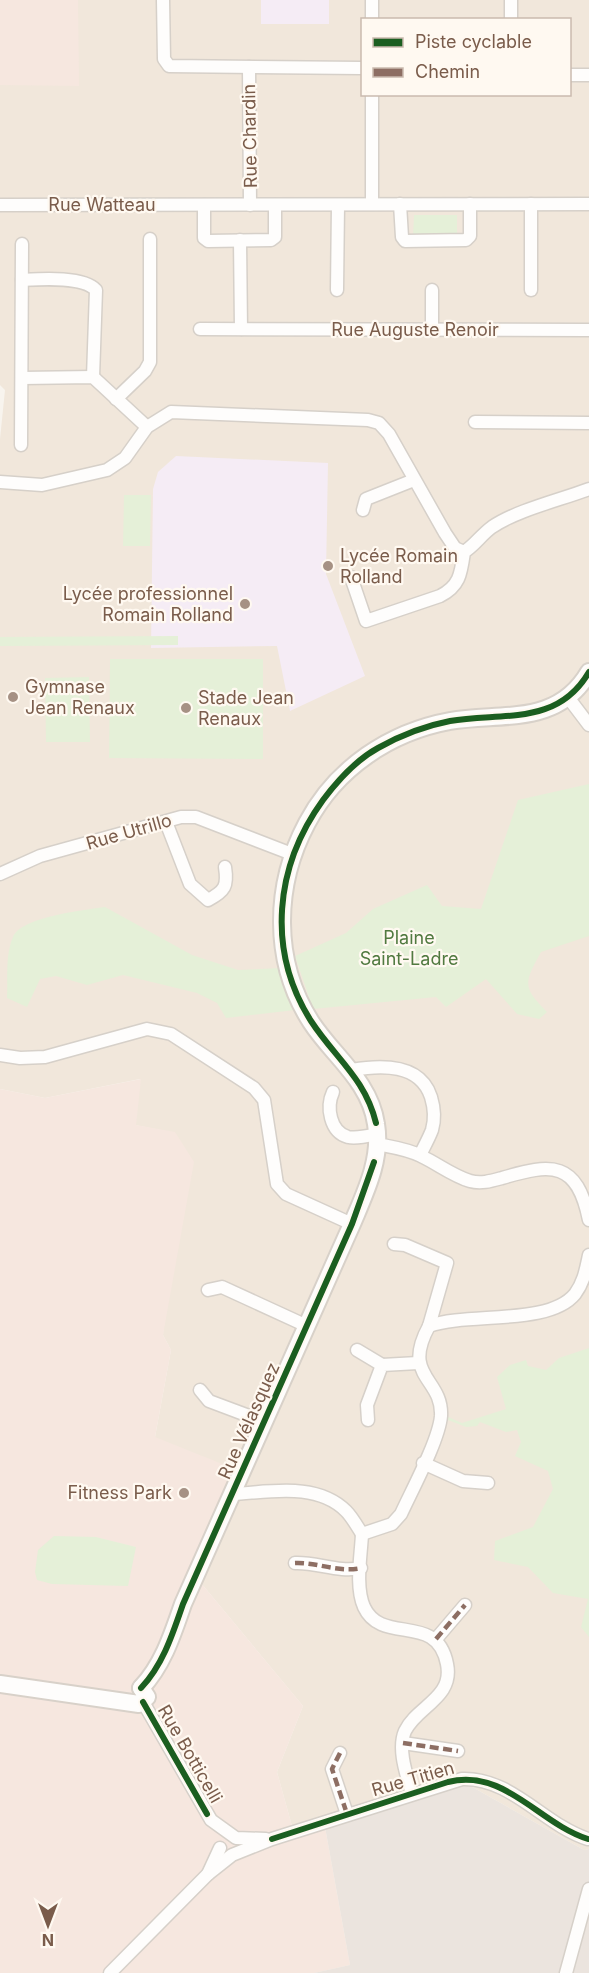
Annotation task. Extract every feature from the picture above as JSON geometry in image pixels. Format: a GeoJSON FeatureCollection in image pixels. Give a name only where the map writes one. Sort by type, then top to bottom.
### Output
{"type":"FeatureCollection","features":[{"type":"Feature","properties":{"kind":"street"},"geometry":{"type":"LineString","coordinates":[[163,0],[164,60],[169,66],[361,68]]}},
{"type":"Feature","properties":{"kind":"street"},"geometry":{"type":"LineString","coordinates":[[372,0],[372,18]]}},
{"type":"Feature","properties":{"kind":"street"},"geometry":{"type":"LineString","coordinates":[[511,0],[511,18]]}},
{"type":"Feature","properties":{"kind":"street","name":"Rue Chardin"},"geometry":{"type":"LineString","coordinates":[[250,205],[254,67]]}},
{"type":"Feature","properties":{"kind":"street"},"geometry":{"type":"LineString","coordinates":[[571,75],[589,75]]}},
{"type":"Feature","properties":{"kind":"street"},"geometry":{"type":"LineString","coordinates":[[372,96],[372,204]]}},
{"type":"Feature","properties":{"kind":"street"},"geometry":{"type":"LineString","coordinates":[[400,204],[402,237],[405,241],[466,240],[470,236],[470,204]]}},
{"type":"Feature","properties":{"kind":"street"},"geometry":{"type":"LineString","coordinates":[[531,204],[531,290]]}},
{"type":"Feature","properties":{"kind":"street","name":"Rue Watteau"},"geometry":{"type":"LineString","coordinates":[[0,205],[589,204]]}},
{"type":"Feature","properties":{"kind":"street"},"geometry":{"type":"LineString","coordinates":[[204,205],[204,237],[208,241],[271,240],[276,237],[276,205]]}},
{"type":"Feature","properties":{"kind":"street"},"geometry":{"type":"LineString","coordinates":[[337,290],[338,205]]}},
{"type":"Feature","properties":{"kind":"street"},"geometry":{"type":"LineString","coordinates":[[116,399],[146,371],[150,362],[150,238]]}},
{"type":"Feature","properties":{"kind":"street"},"geometry":{"type":"LineString","coordinates":[[240,240],[241,329]]}},
{"type":"Feature","properties":{"kind":"street"},"geometry":{"type":"LineString","coordinates":[[21,445],[22,244]]}},
{"type":"Feature","properties":{"kind":"street"},"geometry":{"type":"LineString","coordinates":[[22,280],[64,279],[90,283],[96,290],[93,377]]}},
{"type":"Feature","properties":{"kind":"street"},"geometry":{"type":"LineString","coordinates":[[432,290],[432,330]]}},
{"type":"Feature","properties":{"kind":"street","name":"Rue Auguste Renoir"},"geometry":{"type":"LineString","coordinates":[[200,329],[589,330]]}},
{"type":"Feature","properties":{"kind":"street"},"geometry":{"type":"LineString","coordinates":[[22,378],[93,377],[147,428]]}},
{"type":"Feature","properties":{"kind":"street"},"geometry":{"type":"LineString","coordinates":[[2,479],[42,485],[107,470],[125,458],[147,428],[171,412],[368,420],[379,423],[389,434],[449,539],[455,548],[464,552]]}},
{"type":"Feature","properties":{"kind":"street"},"geometry":{"type":"LineString","coordinates":[[475,422],[589,423]]}},
{"type":"Feature","properties":{"kind":"street"},"geometry":{"type":"LineString","coordinates":[[363,510],[366,499],[414,480]]}},
{"type":"Feature","properties":{"kind":"street"},"geometry":{"type":"LineString","coordinates":[[351,577],[364,618],[370,621],[452,590],[460,576],[464,552],[476,544],[492,527],[589,489]]}},
{"type":"Feature","properties":{"kind":"street"},"geometry":{"type":"LineString","coordinates":[[377,1139],[369,1098],[352,1070],[311,1022],[295,989],[284,947],[281,912],[286,874],[292,854],[308,820],[330,790],[358,762],[375,749],[420,728],[465,719],[523,716],[546,709],[567,696],[589,672]]}},
{"type":"Feature","properties":{"kind":"street"},"geometry":{"type":"LineString","coordinates":[[567,696],[589,725]]}},
{"type":"Feature","properties":{"kind":"street","name":"Rue Utrillo"},"geometry":{"type":"LineString","coordinates":[[0,874],[40,856],[181,817],[196,817],[292,854]]}},
{"type":"Feature","properties":{"kind":"street"},"geometry":{"type":"LineString","coordinates":[[166,822],[190,884],[208,900],[222,892],[228,883],[225,867]]}},
{"type":"Feature","properties":{"kind":"street"},"geometry":{"type":"LineString","coordinates":[[0,1055],[20,1058],[45,1057],[147,1029],[171,1034],[254,1088],[264,1100],[277,1184],[286,1194],[352,1224]]}},
{"type":"Feature","properties":{"kind":"street"},"geometry":{"type":"LineString","coordinates":[[352,1070],[376,1066],[398,1068],[416,1075],[428,1088],[434,1114],[432,1130],[420,1155]]}},
{"type":"Feature","properties":{"kind":"street"},"geometry":{"type":"LineString","coordinates":[[333,1092],[330,1110],[336,1127],[342,1134],[349,1137],[377,1139],[420,1155],[473,1182],[486,1182],[539,1167],[561,1172],[577,1185],[585,1198],[589,1220]]}},
{"type":"Feature","properties":{"kind":"street","name":"Rue Vélasquez"},"geometry":{"type":"LineString","coordinates":[[138,1695],[172,1635],[183,1604],[352,1224],[371,1174],[377,1139]]}},
{"type":"Feature","properties":{"kind":"street"},"geometry":{"type":"LineString","coordinates":[[362,1534],[392,1524],[401,1514],[439,1428],[441,1410],[418,1363],[424,1335],[429,1326],[447,1263],[405,1245],[394,1244]]}},
{"type":"Feature","properties":{"kind":"street"},"geometry":{"type":"LineString","coordinates":[[429,1326],[456,1319],[539,1312],[554,1308],[573,1296],[580,1287],[589,1255]]}},
{"type":"Feature","properties":{"kind":"street"},"geometry":{"type":"LineString","coordinates":[[208,1290],[222,1287],[307,1326]]}},
{"type":"Feature","properties":{"kind":"street"},"geometry":{"type":"LineString","coordinates":[[357,1350],[382,1365],[418,1363]]}},
{"type":"Feature","properties":{"kind":"street"},"geometry":{"type":"LineString","coordinates":[[368,1420],[367,1405],[382,1365]]}},
{"type":"Feature","properties":{"kind":"street"},"geometry":{"type":"LineString","coordinates":[[200,1390],[209,1401],[265,1422]]}},
{"type":"Feature","properties":{"kind":"street"},"geometry":{"type":"LineString","coordinates":[[423,1463],[463,1481],[488,1483]]}},
{"type":"Feature","properties":{"kind":"street"},"geometry":{"type":"LineString","coordinates":[[233,1494],[285,1491],[322,1496],[347,1511],[362,1534],[362,1598],[370,1616],[380,1625],[424,1633],[436,1639],[444,1653],[448,1678],[437,1699],[412,1721],[405,1731],[403,1743],[412,1794]]}},
{"type":"Feature","properties":{"kind":"street"},"geometry":{"type":"LineString","coordinates":[[295,1563],[309,1562],[350,1571],[361,1568]]}},
{"type":"Feature","properties":{"kind":"street"},"geometry":{"type":"LineString","coordinates":[[436,1639],[465,1605]]}},
{"type":"Feature","properties":{"kind":"street"},"geometry":{"type":"LineString","coordinates":[[0,1684],[106,1697],[138,1695]]}},
{"type":"Feature","properties":{"kind":"street","name":"Rue Botticelli"},"geometry":{"type":"LineString","coordinates":[[138,1695],[212,1820],[227,1841],[226,1855],[234,1854]]}},
{"type":"Feature","properties":{"kind":"street"},"geometry":{"type":"LineString","coordinates":[[403,1743],[458,1751]]}},
{"type":"Feature","properties":{"kind":"street"},"geometry":{"type":"LineString","coordinates":[[340,1753],[332,1769],[347,1814]]}},
{"type":"Feature","properties":{"kind":"street","name":"Rue Titien"},"geometry":{"type":"LineString","coordinates":[[208,1874],[234,1854],[272,1839],[455,1780],[474,1778],[510,1792],[560,1826],[589,1841]]}},
{"type":"Feature","properties":{"kind":"street","name":"Rue Titien"},"geometry":{"type":"LineString","coordinates":[[227,1841],[272,1839]]}},
{"type":"Feature","properties":{"kind":"street"},"geometry":{"type":"LineString","coordinates":[[110,1973],[208,1874],[227,1841],[240,1845],[234,1854]]}},
{"type":"Feature","properties":{"kind":"street"},"geometry":{"type":"LineString","coordinates":[[566,1973],[589,1889]]}},
{"type":"Feature","properties":{"kind":"shaded area"},"geometry":{"type":"Polygon","coordinates":[[[0,0],[589,0],[589,1849],[584,1850],[467,1784],[295,1837],[277,1772],[303,1706],[201,1583],[155,1437],[171,1350],[163,1335],[175,1133],[135,1125],[140,1079],[45,1098],[0,1089],[0,439],[5,390],[0,385],[0,0]]]}},
{"type":"Feature","properties":{"kind":"shaded area"},"geometry":{"type":"Polygon","coordinates":[[[0,0],[78,0],[79,86],[0,85],[0,0]]]}},
{"type":"Feature","properties":{"kind":"shaded area"},"geometry":{"type":"Polygon","coordinates":[[[261,0],[329,0],[329,24],[261,24],[261,0]]]}},
{"type":"Feature","properties":{"kind":"shaded area","name":"Lycée professionnel Romain Rolland"},"geometry":{"type":"Polygon","coordinates":[[[176,456],[328,463],[326,574],[365,676],[290,711],[277,646],[151,648],[153,489],[158,472],[176,456]]]}},
{"type":"Feature","properties":{"kind":"shaded area"},"geometry":{"type":"Polygon","coordinates":[[[141,1079],[136,1125],[175,1132],[194,1162],[163,1335],[171,1350],[155,1437],[247,1474],[201,1583],[303,1706],[277,1772],[295,1837],[325,1827],[350,1965],[314,1973],[0,1973],[0,1089],[45,1098],[141,1079]]]}},
{"type":"Feature","properties":{"kind":"shaded area"},"geometry":{"type":"Polygon","coordinates":[[[467,1784],[584,1850],[589,1849],[589,1973],[314,1973],[350,1965],[325,1827],[467,1784]]]}},
{"type":"Feature","properties":{"kind":"green space"},"geometry":{"type":"Polygon","coordinates":[[[414,215],[457,215],[457,237],[413,237],[414,215]]]}},
{"type":"Feature","properties":{"kind":"green space"},"geometry":{"type":"Polygon","coordinates":[[[124,495],[151,495],[150,546],[123,546],[124,495]]]}},
{"type":"Feature","properties":{"kind":"green space"},"geometry":{"type":"Polygon","coordinates":[[[178,636],[178,645],[0,646],[0,637],[178,636]]]}},
{"type":"Feature","properties":{"kind":"green space","name":"Stade Jean Renaux"},"geometry":{"type":"Polygon","coordinates":[[[110,659],[263,659],[263,759],[109,758],[110,659]]]}},
{"type":"Feature","properties":{"kind":"green space"},"geometry":{"type":"Polygon","coordinates":[[[89,677],[90,742],[46,742],[45,678],[89,677]]]}},
{"type":"Feature","properties":{"kind":"green space","name":"Plaine Saint-Ladre"},"geometry":{"type":"Polygon","coordinates":[[[589,784],[589,936],[541,952],[531,971],[528,984],[533,996],[547,1012],[539,1019],[517,1014],[486,979],[446,1007],[436,997],[313,1009],[295,956],[346,933],[373,909],[427,885],[442,906],[481,909],[518,800],[589,784]]]}},
{"type":"Feature","properties":{"kind":"green space"},"geometry":{"type":"Polygon","coordinates":[[[105,907],[192,955],[238,970],[281,968],[295,1010],[226,1018],[217,1003],[197,993],[123,975],[87,985],[56,976],[40,979],[27,1007],[7,998],[10,944],[18,930],[28,924],[54,916],[105,907]]]}},
{"type":"Feature","properties":{"kind":"green space"},"geometry":{"type":"Polygon","coordinates":[[[589,1348],[589,1637],[581,1627],[588,1599],[553,1593],[528,1567],[494,1560],[495,1541],[533,1527],[553,1489],[548,1471],[515,1456],[521,1442],[517,1430],[506,1432],[480,1422],[477,1426],[466,1427],[448,1420],[445,1423],[446,1416],[462,1423],[506,1409],[497,1377],[510,1365],[526,1360],[528,1366],[546,1370],[559,1358],[589,1348]]]}},
{"type":"Feature","properties":{"kind":"green space"},"geometry":{"type":"Polygon","coordinates":[[[54,1536],[96,1537],[136,1547],[128,1586],[52,1584],[37,1580],[35,1572],[38,1550],[54,1536]]]}},
{"type":"Feature","properties":{"kind":"marked path"},"geometry":{"type":"LineString","coordinates":[[295,1563],[344,1569],[361,1568]]}},
{"type":"Feature","properties":{"kind":"marked path"},"geometry":{"type":"LineString","coordinates":[[436,1639],[465,1605]]}},
{"type":"Feature","properties":{"kind":"marked path"},"geometry":{"type":"LineString","coordinates":[[403,1743],[458,1751]]}},
{"type":"Feature","properties":{"kind":"marked path"},"geometry":{"type":"LineString","coordinates":[[340,1753],[332,1769],[347,1814]]}},
{"type":"Feature","properties":{"kind":"cycle path"},"geometry":{"type":"LineString","coordinates":[[376,1123],[365,1093],[311,1021],[297,994],[287,966],[282,937],[282,909],[286,880],[307,826],[323,800],[341,778],[362,758],[378,748],[395,739],[440,723],[527,714],[544,709],[561,702],[576,690],[589,672]]}},
{"type":"Feature","properties":{"kind":"cycle path"},"geometry":{"type":"LineString","coordinates":[[141,1688],[149,1679],[166,1648],[183,1604],[352,1224],[374,1162]]}},
{"type":"Feature","properties":{"kind":"cycle path"},"geometry":{"type":"LineString","coordinates":[[143,1702],[207,1814]]}},
{"type":"Feature","properties":{"kind":"cycle path"},"geometry":{"type":"LineString","coordinates":[[272,1839],[448,1782],[468,1780],[487,1783],[504,1790],[570,1831],[588,1839]]}},
{"type":"Feature","properties":{"kind":"place","name":"Lycée Romain Rolland"},"geometry":{"type":"Point","coordinates":[328,566]}},
{"type":"Feature","properties":{"kind":"place","name":"Lycée professionnel Romain Rolland"},"geometry":{"type":"Point","coordinates":[245,604]}},
{"type":"Feature","properties":{"kind":"place","name":"Gymnase Jean Renaux"},"geometry":{"type":"Point","coordinates":[13,697]}},
{"type":"Feature","properties":{"kind":"place","name":"Stade Jean Renaux"},"geometry":{"type":"Point","coordinates":[186,708]}},
{"type":"Feature","properties":{"kind":"place","name":"Fitness Park"},"geometry":{"type":"Point","coordinates":[184,1493]}}]}
